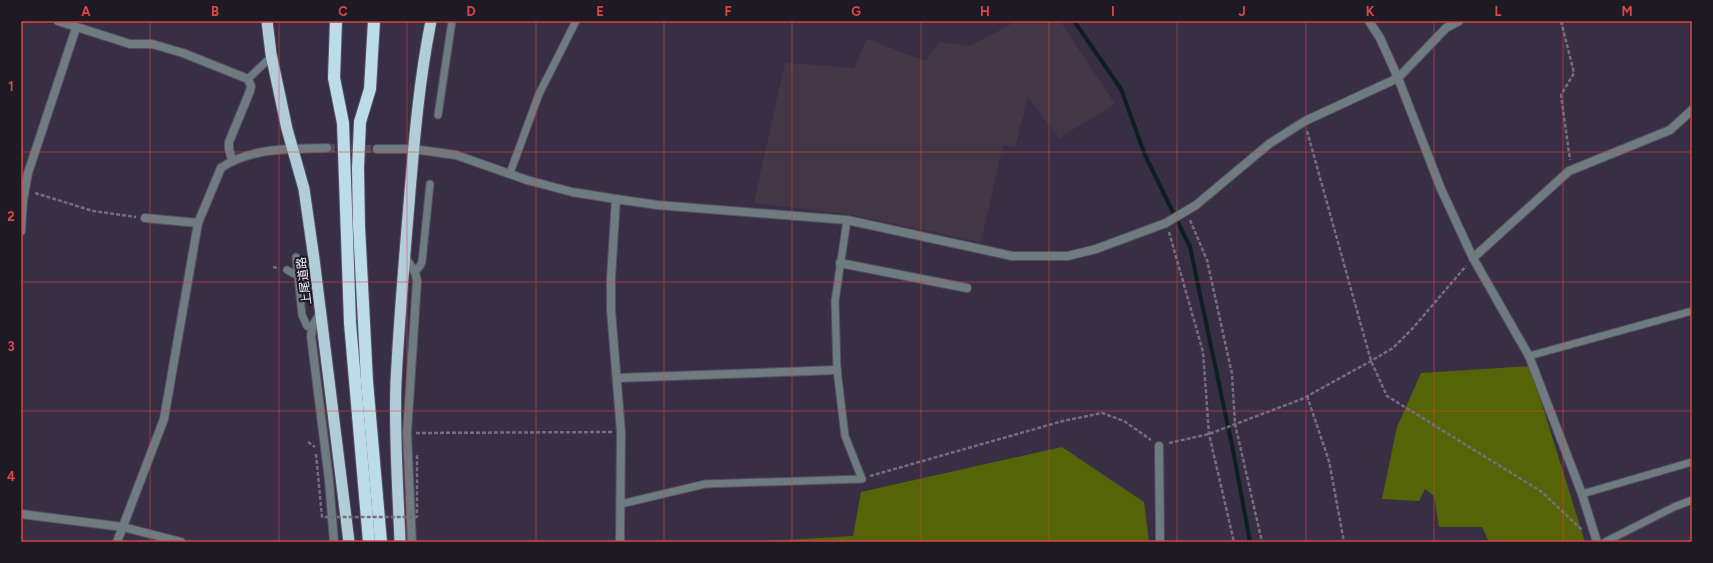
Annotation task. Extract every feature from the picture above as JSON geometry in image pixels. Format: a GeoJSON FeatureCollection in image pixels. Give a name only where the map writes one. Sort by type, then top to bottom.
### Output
{"type":"FeatureCollection","features":[{"type":"Feature","properties":{"kind":"highway","name":"上尾道路"},"geometry":{"type":"LineString","coordinates":[[267,21],[272,56],[287,129],[304,190],[349,542]]}},
{"type":"Feature","properties":{"kind":"highway"},"geometry":{"type":"LineString","coordinates":[[336,21],[334,78],[343,123],[350,323],[369,542]]}},
{"type":"Feature","properties":{"kind":"highway"},"geometry":{"type":"LineString","coordinates":[[374,21],[370,89],[360,122],[358,168],[359,233],[367,381],[380,542]]}},
{"type":"Feature","properties":{"kind":"highway"},"geometry":{"type":"LineString","coordinates":[[400,542],[396,439],[396,382],[413,149],[423,62],[432,21]]}},
{"type":"Feature","properties":{"kind":"street"},"geometry":{"type":"LineString","coordinates":[[58,21],[130,44],[152,44],[183,53],[248,79],[251,86],[250,91],[229,142],[232,160]]}},
{"type":"Feature","properties":{"kind":"street"},"geometry":{"type":"LineString","coordinates":[[1369,21],[1380,38],[1398,78],[1441,189],[1473,258],[1529,356],[1582,494],[1597,542]]}},
{"type":"Feature","properties":{"kind":"street"},"geometry":{"type":"LineString","coordinates":[[377,149],[413,149],[456,155],[527,180],[572,192],[616,199],[657,205],[846,220],[1012,256],[1068,256],[1096,249],[1166,223],[1196,205],[1269,144],[1305,121],[1398,78],[1446,28],[1459,21]]}},
{"type":"Feature","properties":{"kind":"street"},"geometry":{"type":"LineString","coordinates":[[21,231],[28,173],[76,28]]}},
{"type":"Feature","properties":{"kind":"street"},"geometry":{"type":"LineString","coordinates":[[1473,258],[1554,184],[1572,170],[1670,130],[1692,110]]}},
{"type":"Feature","properties":{"kind":"street"},"geometry":{"type":"LineString","coordinates":[[117,542],[164,419],[198,223],[221,168],[232,160],[255,153],[293,149],[327,148]]}},
{"type":"Feature","properties":{"kind":"street"},"geometry":{"type":"LineString","coordinates":[[616,199],[611,310],[618,378],[621,432],[620,542]]}},
{"type":"Feature","properties":{"kind":"street"},"geometry":{"type":"LineString","coordinates":[[145,218],[198,223]]}},
{"type":"Feature","properties":{"kind":"street"},"geometry":{"type":"LineString","coordinates":[[404,256],[415,272],[417,281],[407,433],[412,542]]}},
{"type":"Feature","properties":{"kind":"street"},"geometry":{"type":"LineString","coordinates":[[840,263],[967,288]]}},
{"type":"Feature","properties":{"kind":"street"},"geometry":{"type":"LineString","coordinates":[[320,314],[312,330],[311,336],[329,480],[334,542]]}},
{"type":"Feature","properties":{"kind":"street"},"geometry":{"type":"LineString","coordinates":[[618,378],[837,370]]}},
{"type":"Feature","properties":{"kind":"street"},"geometry":{"type":"LineString","coordinates":[[1159,446],[1160,542]]}},
{"type":"Feature","properties":{"kind":"street"},"geometry":{"type":"LineString","coordinates":[[21,514],[123,527],[181,542]]}},
{"type":"Feature","properties":{"kind":"lane"},"geometry":{"type":"LineString","coordinates":[[438,115],[452,21]]}},
{"type":"Feature","properties":{"kind":"lane"},"geometry":{"type":"LineString","coordinates":[[510,173],[539,94],[576,21]]}},
{"type":"Feature","properties":{"kind":"lane"},"geometry":{"type":"LineString","coordinates":[[248,79],[272,56]]}},
{"type":"Feature","properties":{"kind":"lane"},"geometry":{"type":"LineString","coordinates":[[415,272],[422,262],[430,184]]}},
{"type":"Feature","properties":{"kind":"lane"},"geometry":{"type":"LineString","coordinates":[[621,504],[705,484],[862,478],[844,436],[837,370],[834,302],[846,220]]}},
{"type":"Feature","properties":{"kind":"lane"},"geometry":{"type":"LineString","coordinates":[[296,258],[302,315],[307,326],[312,330]]}},
{"type":"Feature","properties":{"kind":"lane"},"geometry":{"type":"LineString","coordinates":[[287,270],[298,276]]}},
{"type":"Feature","properties":{"kind":"lane"},"geometry":{"type":"LineString","coordinates":[[1529,356],[1692,311]]}},
{"type":"Feature","properties":{"kind":"lane"},"geometry":{"type":"LineString","coordinates":[[1582,494],[1692,462]]}},
{"type":"Feature","properties":{"kind":"lane"},"geometry":{"type":"LineString","coordinates":[[1605,542],[1674,507],[1692,500]]}},
{"type":"Feature","properties":{"kind":"path"},"geometry":{"type":"LineString","coordinates":[[1561,21],[1574,74],[1561,95],[1572,170]]}},
{"type":"Feature","properties":{"kind":"path"},"geometry":{"type":"LineString","coordinates":[[1305,121],[1371,361],[1387,396],[1542,492],[1584,532]]}},
{"type":"Feature","properties":{"kind":"path"},"geometry":{"type":"LineString","coordinates":[[25,189],[93,211],[145,218]]}},
{"type":"Feature","properties":{"kind":"path"},"geometry":{"type":"LineString","coordinates":[[1187,210],[1207,260],[1232,374],[1235,424],[1262,542]]}},
{"type":"Feature","properties":{"kind":"path"},"geometry":{"type":"LineString","coordinates":[[1166,223],[1203,352],[1209,434],[1234,542]]}},
{"type":"Feature","properties":{"kind":"path"},"geometry":{"type":"LineString","coordinates":[[862,478],[1063,421],[1102,413],[1124,421],[1159,446],[1209,434],[1307,396],[1393,348],[1413,328],[1473,258]]}},
{"type":"Feature","properties":{"kind":"path"},"geometry":{"type":"LineString","coordinates":[[1307,396],[1329,461],[1344,542]]}},
{"type":"Feature","properties":{"kind":"path"},"geometry":{"type":"LineString","coordinates":[[407,433],[621,432]]}},
{"type":"Feature","properties":{"kind":"path"},"geometry":{"type":"LineString","coordinates":[[316,454],[322,517],[417,517],[417,453]]}},
{"type":"Feature","properties":{"kind":"shaded area"},"geometry":{"type":"Polygon","coordinates":[[[1017,21],[1060,21],[1115,104],[1059,138],[1028,97],[1015,147],[1003,145],[981,242],[848,214],[754,203],[785,63],[854,68],[867,39],[925,61],[940,42],[970,46],[1017,21]]]}},
{"type":"Feature","properties":{"kind":"green space"},"geometry":{"type":"Polygon","coordinates":[[[1530,366],[1585,542],[1489,542],[1482,527],[1439,527],[1434,496],[1425,489],[1419,501],[1382,499],[1397,427],[1421,373],[1530,366]]]}},
{"type":"Feature","properties":{"kind":"green space"},"geometry":{"type":"Polygon","coordinates":[[[1062,447],[1144,502],[1149,542],[749,542],[853,536],[861,492],[1062,447]]]}},
{"type":"Feature","properties":{"kind":"waterway"},"geometry":{"type":"LineString","coordinates":[[1074,21],[1121,89],[1145,155],[1190,247],[1233,450],[1250,542]]}},
{"type":"Feature","properties":{"kind":"tunnel"},"geometry":{"type":"LineString","coordinates":[[327,148],[377,149]]}}]}
